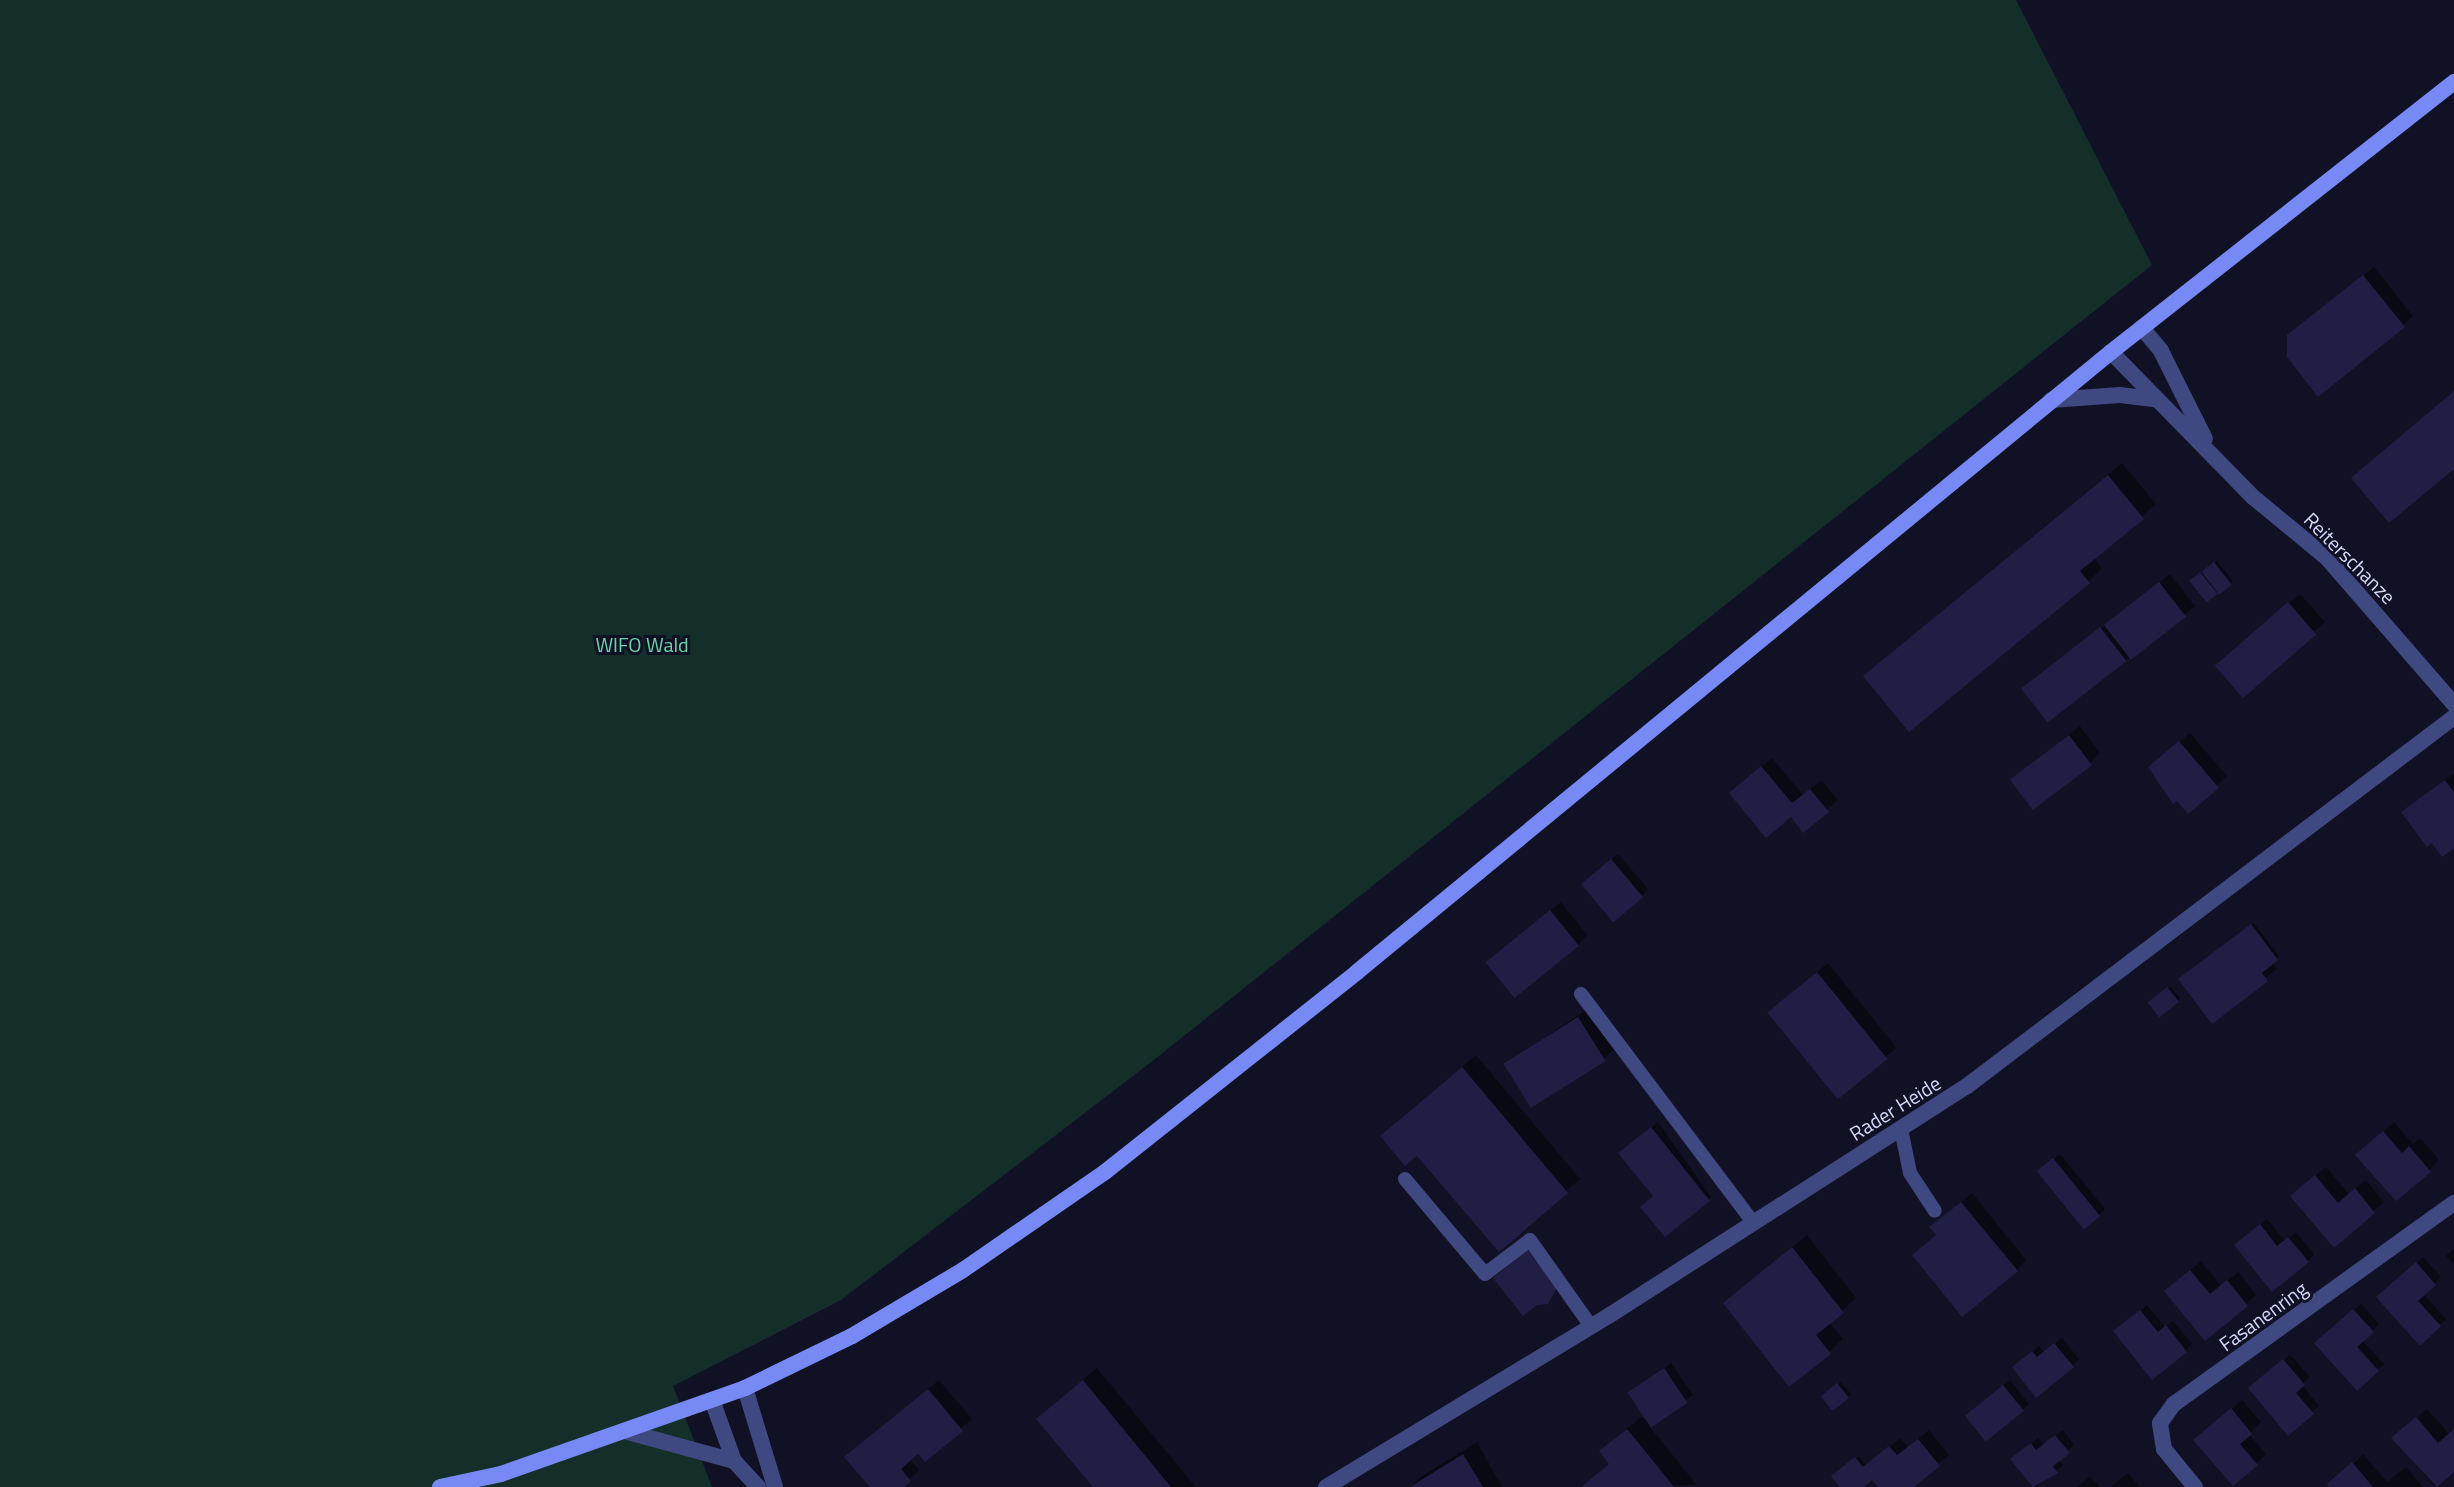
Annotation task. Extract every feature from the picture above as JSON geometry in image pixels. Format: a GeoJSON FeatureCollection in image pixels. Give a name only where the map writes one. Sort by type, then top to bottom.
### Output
{"type":"FeatureCollection","features":[{"type":"Feature","properties":{"kind":"main road"},"geometry":{"type":"LineString","coordinates":[[440,1487],[501,1474],[628,1432],[745,1388],[852,1336],[963,1270],[1105,1172],[1369,962],[2051,400],[2454,82]]}},
{"type":"Feature","properties":{"kind":"street","name":"Reiterschanze"},"geometry":{"type":"LineString","coordinates":[[2142,328],[2161,351],[2210,447]]}},
{"type":"Feature","properties":{"kind":"street","name":"Reiterschanze"},"geometry":{"type":"LineString","coordinates":[[2111,352],[2154,399],[2210,447],[2253,497],[2327,558],[2454,704]]}},
{"type":"Feature","properties":{"kind":"street"},"geometry":{"type":"LineString","coordinates":[[2051,400],[2120,395],[2154,399]]}},
{"type":"Feature","properties":{"kind":"street","name":"Rader Heide"},"geometry":{"type":"LineString","coordinates":[[1326,1487],[1591,1326],[1901,1129],[2112,981],[2454,717]]}},
{"type":"Feature","properties":{"kind":"street","name":"Fasanenring"},"geometry":{"type":"LineString","coordinates":[[2195,1487],[2164,1449],[2160,1423],[2174,1404],[2454,1203]]}},
{"type":"Feature","properties":{"kind":"street"},"geometry":{"type":"LineString","coordinates":[[745,1388],[775,1487]]}},
{"type":"Feature","properties":{"kind":"street"},"geometry":{"type":"LineString","coordinates":[[712,1400],[734,1461],[758,1487]]}},
{"type":"Feature","properties":{"kind":"street"},"geometry":{"type":"LineString","coordinates":[[628,1432],[734,1461]]}},
{"type":"Feature","properties":{"kind":"lane"},"geometry":{"type":"LineString","coordinates":[[1581,994],[1753,1222]]}},
{"type":"Feature","properties":{"kind":"lane"},"geometry":{"type":"LineString","coordinates":[[1901,1129],[1910,1173],[1935,1211]]}},
{"type":"Feature","properties":{"kind":"lane"},"geometry":{"type":"LineString","coordinates":[[1405,1179],[1485,1274],[1530,1240],[1591,1326]]}},
{"type":"Feature","properties":{"kind":"green space","name":"WIFO Wald"},"geometry":{"type":"Polygon","coordinates":[[[0,0],[2016,0],[2152,265],[1155,1059],[841,1300],[673,1386],[712,1487],[0,1487],[0,0]]]}},
{"type":"Feature","properties":{"kind":"building"},"geometry":{"type":"Polygon","coordinates":[[[2363,275],[2405,327],[2318,397],[2287,357],[2287,335],[2363,275]]]}},
{"type":"Feature","properties":{"kind":"building"},"geometry":{"type":"Polygon","coordinates":[[[2454,391],[2454,469],[2389,523],[2351,478],[2454,391]]]}},
{"type":"Feature","properties":{"kind":"building"},"geometry":{"type":"Polygon","coordinates":[[[2108,475],[2144,519],[2080,571],[2090,583],[1909,732],[1863,676],[2108,475]]]}},
{"type":"Feature","properties":{"kind":"building"},"geometry":{"type":"Polygon","coordinates":[[[2214,562],[2232,585],[2219,595],[2201,572],[2214,562]]]}},
{"type":"Feature","properties":{"kind":"building"},"geometry":{"type":"Polygon","coordinates":[[[2200,572],[2218,594],[2207,603],[2189,581],[2200,572]]]}},
{"type":"Feature","properties":{"kind":"building"},"geometry":{"type":"Polygon","coordinates":[[[2159,582],[2186,617],[2131,660],[2104,625],[2159,582]]]}},
{"type":"Feature","properties":{"kind":"building"},"geometry":{"type":"Polygon","coordinates":[[[2288,602],[2316,634],[2243,698],[2215,666],[2288,602]]]}},
{"type":"Feature","properties":{"kind":"building"},"geometry":{"type":"Polygon","coordinates":[[[2100,627],[2126,661],[2048,722],[2021,689],[2100,627]]]}},
{"type":"Feature","properties":{"kind":"building"},"geometry":{"type":"Polygon","coordinates":[[[2069,735],[2092,765],[2033,810],[2010,780],[2069,735]]]}},
{"type":"Feature","properties":{"kind":"building"},"geometry":{"type":"Polygon","coordinates":[[[2179,741],[2219,788],[2188,814],[2177,801],[2173,804],[2148,767],[2179,741]]]}},
{"type":"Feature","properties":{"kind":"building"},"geometry":{"type":"Polygon","coordinates":[[[1761,766],[1792,803],[1810,789],[1829,812],[1803,833],[1791,817],[1766,838],[1729,793],[1761,766]]]}},
{"type":"Feature","properties":{"kind":"building"},"geometry":{"type":"Polygon","coordinates":[[[2445,780],[2454,792],[2454,848],[2442,857],[2432,843],[2427,847],[2401,812],[2445,780]]]}},
{"type":"Feature","properties":{"kind":"building"},"geometry":{"type":"Polygon","coordinates":[[[1611,859],[1643,897],[1613,922],[1581,884],[1611,859]]]}},
{"type":"Feature","properties":{"kind":"building"},"geometry":{"type":"Polygon","coordinates":[[[1550,910],[1579,946],[1514,998],[1485,962],[1550,910]]]}},
{"type":"Feature","properties":{"kind":"building"},"geometry":{"type":"Polygon","coordinates":[[[2251,924],[2278,960],[2262,973],[2268,981],[2212,1024],[2178,979],[2251,924]]]}},
{"type":"Feature","properties":{"kind":"building"},"geometry":{"type":"Polygon","coordinates":[[[1817,972],[1887,1059],[1838,1099],[1767,1012],[1817,972]]]}},
{"type":"Feature","properties":{"kind":"building"},"geometry":{"type":"Polygon","coordinates":[[[2167,987],[2179,1002],[2160,1017],[2148,1003],[2167,987]]]}},
{"type":"Feature","properties":{"kind":"building"},"geometry":{"type":"Polygon","coordinates":[[[1578,1017],[1606,1061],[1531,1108],[1503,1064],[1578,1017]]]}},
{"type":"Feature","properties":{"kind":"building"},"geometry":{"type":"Polygon","coordinates":[[[1462,1067],[1568,1193],[1499,1252],[1417,1156],[1405,1166],[1380,1136],[1462,1067]]]}},
{"type":"Feature","properties":{"kind":"building"},"geometry":{"type":"Polygon","coordinates":[[[1651,1127],[1710,1201],[1665,1237],[1640,1207],[1653,1196],[1618,1153],[1651,1127]]]}},
{"type":"Feature","properties":{"kind":"building"},"geometry":{"type":"Polygon","coordinates":[[[2383,1131],[2402,1153],[2409,1146],[2431,1172],[2396,1201],[2355,1155],[2383,1131]]]}},
{"type":"Feature","properties":{"kind":"building"},"geometry":{"type":"Polygon","coordinates":[[[2053,1158],[2100,1216],[2084,1230],[2037,1171],[2053,1158]]]}},
{"type":"Feature","properties":{"kind":"building"},"geometry":{"type":"Polygon","coordinates":[[[2315,1175],[2338,1203],[2355,1188],[2375,1213],[2334,1248],[2290,1196],[2315,1175]]]}},
{"type":"Feature","properties":{"kind":"building"},"geometry":{"type":"Polygon","coordinates":[[[1961,1202],[2018,1271],[1962,1317],[1912,1255],[1936,1235],[1929,1227],[1961,1202]]]}},
{"type":"Feature","properties":{"kind":"building"},"geometry":{"type":"Polygon","coordinates":[[[2260,1224],[2277,1246],[2288,1237],[2309,1262],[2272,1292],[2234,1245],[2260,1224]]]}},
{"type":"Feature","properties":{"kind":"building"},"geometry":{"type":"Polygon","coordinates":[[[1792,1247],[1844,1313],[1816,1335],[1831,1354],[1789,1387],[1723,1303],[1792,1247]]]}},
{"type":"Feature","properties":{"kind":"building"},"geometry":{"type":"Polygon","coordinates":[[[1528,1250],[1557,1288],[1548,1304],[1537,1305],[1523,1316],[1493,1278],[1528,1250]]]}},
{"type":"Feature","properties":{"kind":"building"},"geometry":{"type":"Polygon","coordinates":[[[2416,1262],[2436,1285],[2418,1301],[2441,1326],[2420,1346],[2376,1297],[2416,1262]]]}},
{"type":"Feature","properties":{"kind":"building"},"geometry":{"type":"Polygon","coordinates":[[[2190,1270],[2210,1294],[2227,1280],[2248,1306],[2205,1341],[2164,1291],[2190,1270]]]}},
{"type":"Feature","properties":{"kind":"building"},"geometry":{"type":"Polygon","coordinates":[[[2353,1309],[2374,1332],[2357,1347],[2379,1371],[2357,1391],[2314,1343],[2353,1309]]]}},
{"type":"Feature","properties":{"kind":"building"},"geometry":{"type":"Polygon","coordinates":[[[2140,1310],[2158,1332],[2166,1325],[2187,1352],[2152,1380],[2113,1331],[2140,1310]]]}},
{"type":"Feature","properties":{"kind":"building"},"geometry":{"type":"Polygon","coordinates":[[[2054,1343],[2074,1367],[2036,1398],[2012,1367],[2032,1351],[2037,1357],[2054,1343]]]}},
{"type":"Feature","properties":{"kind":"building"},"geometry":{"type":"Polygon","coordinates":[[[2283,1359],[2305,1385],[2296,1393],[2314,1414],[2288,1436],[2248,1388],[2283,1359]]]}},
{"type":"Feature","properties":{"kind":"building"},"geometry":{"type":"Polygon","coordinates":[[[1664,1368],[1687,1403],[1651,1427],[1628,1393],[1664,1368]]]}},
{"type":"Feature","properties":{"kind":"building"},"geometry":{"type":"Polygon","coordinates":[[[1083,1380],[1171,1487],[1093,1487],[1036,1419],[1083,1380]]]}},
{"type":"Feature","properties":{"kind":"building"},"geometry":{"type":"Polygon","coordinates":[[[1837,1383],[1849,1398],[1833,1411],[1821,1396],[1837,1383]]]}},
{"type":"Feature","properties":{"kind":"building"},"geometry":{"type":"Polygon","coordinates":[[[2003,1385],[2024,1411],[1986,1441],[1965,1416],[2003,1385]]]}},
{"type":"Feature","properties":{"kind":"building"},"geometry":{"type":"Polygon","coordinates":[[[928,1389],[963,1431],[925,1462],[918,1454],[901,1469],[911,1481],[904,1487],[870,1487],[844,1457],[928,1389]]]}},
{"type":"Feature","properties":{"kind":"building"},"geometry":{"type":"Polygon","coordinates":[[[2231,1408],[2252,1434],[2240,1444],[2258,1465],[2233,1486],[2193,1440],[2231,1408]]]}},
{"type":"Feature","properties":{"kind":"building"},"geometry":{"type":"Polygon","coordinates":[[[2416,1417],[2438,1443],[2454,1429],[2454,1472],[2437,1487],[2391,1438],[2416,1417]]]}},
{"type":"Feature","properties":{"kind":"building"},"geometry":{"type":"Polygon","coordinates":[[[1627,1429],[1674,1487],[1581,1487],[1609,1464],[1599,1451],[1627,1429]]]}},
{"type":"Feature","properties":{"kind":"building"},"geometry":{"type":"Polygon","coordinates":[[[2055,1435],[2070,1453],[2053,1466],[2058,1473],[2033,1487],[2010,1459],[2031,1443],[2036,1450],[2055,1435]]]}},
{"type":"Feature","properties":{"kind":"building"},"geometry":{"type":"Polygon","coordinates":[[[1918,1439],[1940,1466],[1914,1487],[1878,1487],[1872,1480],[1864,1487],[1840,1487],[1831,1476],[1855,1457],[1863,1467],[1889,1446],[1897,1455],[1918,1439]]]}},
{"type":"Feature","properties":{"kind":"building"},"geometry":{"type":"Polygon","coordinates":[[[1463,1454],[1483,1487],[1410,1487],[1463,1454]]]}},
{"type":"Feature","properties":{"kind":"building"},"geometry":{"type":"Polygon","coordinates":[[[2352,1462],[2373,1487],[2329,1487],[2327,1484],[2352,1462]]]}}]}
